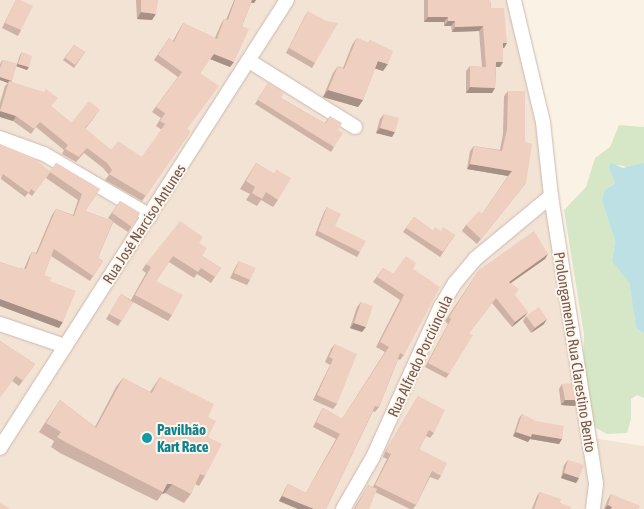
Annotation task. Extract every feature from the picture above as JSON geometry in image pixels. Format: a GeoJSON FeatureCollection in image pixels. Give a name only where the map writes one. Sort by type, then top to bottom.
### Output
{"type":"FeatureCollection","features":[{"type":"Feature","properties":{"kind":"street","name":"Rua José Narciso Antunes"},"geometry":{"type":"LineString","coordinates":[[0,448],[287,0]]}},
{"type":"Feature","properties":{"kind":"street"},"geometry":{"type":"LineString","coordinates":[[514,0],[543,122],[551,196]]}},
{"type":"Feature","properties":{"kind":"street"},"geometry":{"type":"LineString","coordinates":[[249,61],[355,126]]}},
{"type":"Feature","properties":{"kind":"street"},"geometry":{"type":"LineString","coordinates":[[0,138],[44,154],[150,216]]}},
{"type":"Feature","properties":{"kind":"street","name":"Rua Alfredo Porciúncula"},"geometry":{"type":"LineString","coordinates":[[343,509],[373,457],[441,306],[455,283],[475,259],[551,196]]}},
{"type":"Feature","properties":{"kind":"street","name":"Prolongamento Rua Clarestino Bento"},"geometry":{"type":"LineString","coordinates":[[551,196],[596,484],[593,509]]}},
{"type":"Feature","properties":{"kind":"street"},"geometry":{"type":"LineString","coordinates":[[0,324],[65,346]]}},
{"type":"Feature","properties":{"kind":"shaded area"},"geometry":{"type":"Polygon","coordinates":[[[0,0],[281,0],[148,209],[0,133],[0,0]]]}},
{"type":"Feature","properties":{"kind":"shaded area"},"geometry":{"type":"Polygon","coordinates":[[[292,0],[508,0],[539,120],[547,194],[472,256],[338,509],[0,509],[0,456],[292,0]]]}},
{"type":"Feature","properties":{"kind":"shaded area"},"geometry":{"type":"Polygon","coordinates":[[[0,142],[43,157],[144,217],[63,341],[0,319],[0,142]]]}},
{"type":"Feature","properties":{"kind":"shaded area"},"geometry":{"type":"Polygon","coordinates":[[[548,204],[592,483],[589,509],[349,509],[443,311],[479,262],[548,204]]]}},
{"type":"Feature","properties":{"kind":"shaded area"},"geometry":{"type":"Polygon","coordinates":[[[0,328],[58,349],[0,439],[0,328]]]}},
{"type":"Feature","properties":{"kind":"shaded area"},"geometry":{"type":"Polygon","coordinates":[[[593,438],[644,446],[644,509],[598,509],[593,438]]]}},
{"type":"Feature","properties":{"kind":"green space"},"geometry":{"type":"Polygon","coordinates":[[[619,125],[644,127],[644,163],[632,168],[617,165],[609,168],[615,183],[610,186],[602,201],[615,241],[612,261],[624,272],[629,282],[636,328],[644,333],[644,398],[637,395],[631,399],[631,419],[627,433],[607,434],[594,427],[583,365],[584,335],[564,210],[586,187],[595,158],[610,147],[619,125]]]}},
{"type":"Feature","properties":{"kind":"water"},"geometry":{"type":"Polygon","coordinates":[[[611,163],[623,168],[644,163],[644,333],[636,328],[629,282],[612,261],[615,241],[602,201],[605,190],[615,183],[609,168],[611,163]]]}},
{"type":"Feature","properties":{"kind":"building"},"geometry":{"type":"Polygon","coordinates":[[[16,0],[33,6],[21,30],[5,23],[16,0]]]}},
{"type":"Feature","properties":{"kind":"building"},"geometry":{"type":"Polygon","coordinates":[[[141,0],[158,0],[156,14],[141,12],[141,0]]]}},
{"type":"Feature","properties":{"kind":"building"},"geometry":{"type":"Polygon","coordinates":[[[235,0],[252,0],[242,26],[249,29],[234,62],[214,54],[200,73],[219,86],[187,129],[190,132],[146,196],[109,174],[112,170],[107,163],[87,148],[79,157],[65,149],[68,145],[40,122],[34,129],[16,116],[0,111],[9,81],[44,92],[46,89],[58,98],[51,106],[71,123],[89,101],[100,110],[85,128],[111,150],[118,141],[142,157],[165,124],[160,121],[165,113],[156,107],[182,72],[158,55],[169,38],[174,42],[183,23],[217,39],[224,19],[228,20],[235,0]]]}},
{"type":"Feature","properties":{"kind":"building"},"geometry":{"type":"Polygon","coordinates":[[[428,0],[490,0],[491,8],[504,8],[507,43],[503,43],[503,62],[496,62],[495,88],[470,87],[470,66],[486,67],[483,26],[455,27],[455,21],[448,21],[448,17],[428,17],[428,0]]]}},
{"type":"Feature","properties":{"kind":"building"},"geometry":{"type":"Polygon","coordinates":[[[308,11],[326,21],[338,23],[315,63],[289,48],[308,11]]]}},
{"type":"Feature","properties":{"kind":"building"},"geometry":{"type":"Polygon","coordinates":[[[357,38],[368,43],[370,40],[393,51],[388,64],[378,61],[363,100],[328,90],[338,66],[344,69],[357,38]]]}},
{"type":"Feature","properties":{"kind":"building"},"geometry":{"type":"Polygon","coordinates":[[[74,45],[85,52],[75,65],[65,58],[74,45]]]}},
{"type":"Feature","properties":{"kind":"building"},"geometry":{"type":"Polygon","coordinates":[[[22,52],[32,56],[29,67],[18,64],[22,52]]]}},
{"type":"Feature","properties":{"kind":"building"},"geometry":{"type":"Polygon","coordinates":[[[3,60],[17,64],[12,81],[0,77],[0,68],[3,60]]]}},
{"type":"Feature","properties":{"kind":"building"},"geometry":{"type":"Polygon","coordinates":[[[268,83],[284,92],[281,98],[317,119],[326,123],[330,116],[342,123],[338,130],[343,133],[334,147],[258,100],[268,83]]]}},
{"type":"Feature","properties":{"kind":"building"},"geometry":{"type":"Polygon","coordinates":[[[508,91],[525,91],[525,142],[532,144],[526,183],[481,239],[466,225],[479,211],[482,214],[512,171],[470,164],[474,146],[502,151],[507,129],[508,91]]]}},
{"type":"Feature","properties":{"kind":"building"},"geometry":{"type":"Polygon","coordinates":[[[384,114],[399,118],[395,132],[380,128],[384,114]]]}},
{"type":"Feature","properties":{"kind":"building"},"geometry":{"type":"Polygon","coordinates":[[[0,144],[32,157],[50,171],[35,192],[31,189],[29,193],[3,174],[2,177],[0,176],[0,144]]]}},
{"type":"Feature","properties":{"kind":"building"},"geometry":{"type":"Polygon","coordinates":[[[56,163],[100,189],[85,211],[113,221],[98,258],[103,261],[93,276],[54,249],[44,275],[52,278],[50,281],[76,291],[63,322],[0,299],[0,262],[26,269],[32,252],[37,254],[56,209],[74,216],[82,194],[50,172],[56,163]]]}},
{"type":"Feature","properties":{"kind":"building"},"geometry":{"type":"Polygon","coordinates":[[[256,163],[274,174],[277,170],[291,178],[278,200],[266,192],[262,199],[252,193],[255,187],[246,181],[256,163]]]}},
{"type":"Feature","properties":{"kind":"building"},"geometry":{"type":"Polygon","coordinates":[[[120,201],[140,213],[132,227],[112,213],[120,201]]]}},
{"type":"Feature","properties":{"kind":"building"},"geometry":{"type":"Polygon","coordinates":[[[327,207],[341,214],[335,226],[366,241],[360,252],[318,231],[327,207]]]}},
{"type":"Feature","properties":{"kind":"building"},"geometry":{"type":"Polygon","coordinates":[[[414,217],[433,231],[435,227],[441,231],[443,227],[455,235],[443,252],[406,228],[414,217]]]}},
{"type":"Feature","properties":{"kind":"building"},"geometry":{"type":"Polygon","coordinates":[[[180,221],[203,237],[199,243],[207,248],[202,256],[221,268],[215,277],[201,268],[198,272],[173,256],[156,281],[183,295],[172,315],[135,295],[151,267],[146,264],[180,221]]]}},
{"type":"Feature","properties":{"kind":"building"},"geometry":{"type":"Polygon","coordinates":[[[534,231],[548,254],[509,282],[519,289],[515,295],[528,312],[515,322],[496,298],[469,333],[473,335],[449,374],[428,363],[451,319],[449,317],[479,270],[534,231]]]}},
{"type":"Feature","properties":{"kind":"building"},"geometry":{"type":"Polygon","coordinates":[[[406,256],[416,263],[413,269],[440,287],[404,355],[400,353],[379,407],[375,406],[326,509],[314,509],[282,496],[288,484],[306,493],[340,434],[316,422],[323,408],[342,419],[389,347],[380,342],[404,295],[377,277],[383,268],[393,274],[406,256]]]}},
{"type":"Feature","properties":{"kind":"building"},"geometry":{"type":"Polygon","coordinates":[[[239,261],[256,268],[250,280],[234,273],[239,261]]]}},
{"type":"Feature","properties":{"kind":"building"},"geometry":{"type":"Polygon","coordinates":[[[121,294],[133,302],[122,321],[109,314],[121,294]]]}},
{"type":"Feature","properties":{"kind":"building"},"geometry":{"type":"Polygon","coordinates":[[[361,302],[373,306],[366,327],[354,323],[361,302]]]}},
{"type":"Feature","properties":{"kind":"building"},"geometry":{"type":"Polygon","coordinates":[[[539,307],[547,319],[535,328],[526,316],[539,307]]]}},
{"type":"Feature","properties":{"kind":"building"},"geometry":{"type":"Polygon","coordinates":[[[0,341],[35,364],[23,381],[16,376],[0,398],[0,341]]]}},
{"type":"Feature","properties":{"kind":"building"},"geometry":{"type":"Polygon","coordinates":[[[335,344],[357,354],[337,404],[317,395],[333,359],[329,357],[335,344]]]}},
{"type":"Feature","properties":{"kind":"building","name":"Pavilhão Kart Race"},"geometry":{"type":"Polygon","coordinates":[[[160,377],[214,404],[208,417],[216,421],[208,437],[222,444],[205,476],[200,474],[191,494],[172,484],[167,484],[163,492],[67,443],[57,437],[61,432],[46,423],[60,400],[96,428],[123,378],[152,393],[160,377]]]}},
{"type":"Feature","properties":{"kind":"building"},"geometry":{"type":"Polygon","coordinates":[[[576,383],[578,400],[565,400],[562,384],[576,383]]]}},
{"type":"Feature","properties":{"kind":"building"},"geometry":{"type":"Polygon","coordinates":[[[418,396],[445,410],[434,433],[429,430],[419,449],[447,463],[441,476],[432,471],[416,505],[375,485],[391,454],[386,452],[388,447],[418,396]]]}},
{"type":"Feature","properties":{"kind":"building"},"geometry":{"type":"Polygon","coordinates":[[[522,414],[536,421],[564,426],[562,439],[532,434],[531,437],[516,432],[522,414]]]}},
{"type":"Feature","properties":{"kind":"building"},"geometry":{"type":"Polygon","coordinates":[[[568,460],[584,465],[579,478],[564,473],[568,460]]]}},
{"type":"Feature","properties":{"kind":"building"},"geometry":{"type":"Polygon","coordinates":[[[368,485],[377,489],[369,509],[355,509],[368,485]]]}},
{"type":"Feature","properties":{"kind":"building"},"geometry":{"type":"Polygon","coordinates":[[[540,492],[561,499],[560,503],[571,507],[571,509],[534,509],[540,492]]]}},
{"type":"Feature","properties":{"kind":"building"},"geometry":{"type":"Polygon","coordinates":[[[611,494],[640,506],[639,509],[611,509],[612,507],[608,505],[611,494]]]}},
{"type":"Feature","properties":{"kind":"building"},"geometry":{"type":"Polygon","coordinates":[[[0,503],[11,509],[0,509],[0,503]]]}},
{"type":"Feature","properties":{"kind":"place","name":"Pavilhão Kart Race"},"geometry":{"type":"Point","coordinates":[147,438]}}]}
